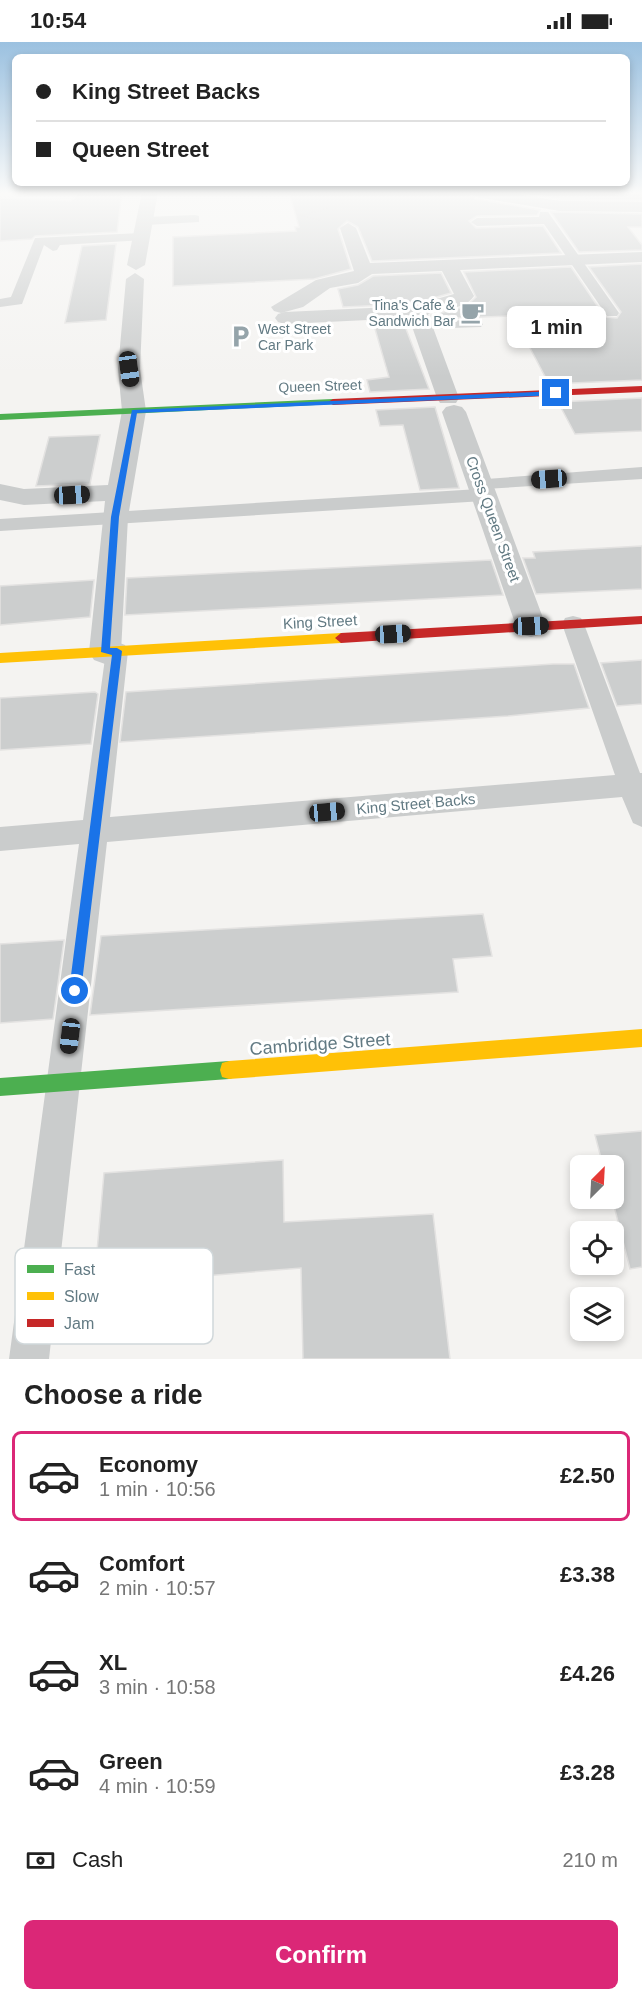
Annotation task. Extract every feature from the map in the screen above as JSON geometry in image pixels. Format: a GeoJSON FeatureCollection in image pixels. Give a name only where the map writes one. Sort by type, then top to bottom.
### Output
{"type":"FeatureCollection","features":[{"type":"Feature","properties":{"kind":"street"},"geometry":{"type":"LineString","coordinates":[[111,652],[118,505],[134,411],[129,369],[135,272],[139,253]]}},
{"type":"Feature","properties":{"kind":"street"},"geometry":{"type":"LineString","coordinates":[[357,253],[364,273],[352,281],[325,283],[283,313],[419,320],[425,305],[455,304],[464,296],[448,265]]}},
{"type":"Feature","properties":{"kind":"street"},"geometry":{"type":"LineString","coordinates":[[363,269],[573,258],[642,257]]}},
{"type":"Feature","properties":{"kind":"street","name":"Cross Queen Street"},"geometry":{"type":"LineString","coordinates":[[419,320],[531,626]]}},
{"type":"Feature","properties":{"kind":"street","name":"Queen Street"},"geometry":{"type":"LineString","coordinates":[[0,417],[134,411],[451,405],[642,389]]}},
{"type":"Feature","properties":{"kind":"street"},"geometry":{"type":"LineString","coordinates":[[0,492],[24,497],[118,505]]}},
{"type":"Feature","properties":{"kind":"street","name":"King Street"},"geometry":{"type":"LineString","coordinates":[[0,658],[642,620]]}},
{"type":"Feature","properties":{"kind":"street","name":"Cambridge Street"},"geometry":{"type":"LineString","coordinates":[[0,1088],[64,1081],[642,1038]]}},
{"type":"Feature","properties":{"kind":"lane"},"geometry":{"type":"LineString","coordinates":[[0,303],[17,301],[34,253]]}},
{"type":"Feature","properties":{"kind":"lane"},"geometry":{"type":"LineString","coordinates":[[570,253],[612,313]]}},
{"type":"Feature","properties":{"kind":"lane"},"geometry":{"type":"LineString","coordinates":[[419,320],[476,324]]}},
{"type":"Feature","properties":{"kind":"lane"},"geometry":{"type":"LineString","coordinates":[[0,525],[118,505],[482,489],[642,473]]}},
{"type":"Feature","properties":{"kind":"lane"},"geometry":{"type":"LineString","coordinates":[[573,624],[636,785],[642,815]]}},
{"type":"Feature","properties":{"kind":"lane"},"geometry":{"type":"LineString","coordinates":[[43,1248],[94,833],[111,652]]}},
{"type":"Feature","properties":{"kind":"lane","name":"King Street Backs"},"geometry":{"type":"LineString","coordinates":[[0,839],[94,833],[636,785]]}},
{"type":"Feature","properties":{"kind":"lane"},"geometry":{"type":"LineString","coordinates":[[29,1359],[31,1344]]}},
{"type":"Feature","properties":{"kind":"building"},"geometry":{"type":"Polygon","coordinates":[[[80,253],[115,253],[106,320],[65,323],[80,253]]]}},
{"type":"Feature","properties":{"kind":"building"},"geometry":{"type":"Polygon","coordinates":[[[173,253],[346,253],[351,269],[314,279],[173,286],[173,253]]]}},
{"type":"Feature","properties":{"kind":"building"},"geometry":{"type":"Polygon","coordinates":[[[369,253],[550,253],[372,261],[369,253]]]}},
{"type":"Feature","properties":{"kind":"building"},"geometry":{"type":"Polygon","coordinates":[[[642,264],[642,380],[549,384],[513,316],[432,319],[431,315],[465,307],[476,297],[464,272],[571,267],[605,317],[617,318],[621,312],[589,267],[642,264]]]}},
{"type":"Feature","properties":{"kind":"building"},"geometry":{"type":"Polygon","coordinates":[[[441,273],[451,293],[412,304],[343,307],[338,289],[358,285],[373,276],[441,273]]]}},
{"type":"Feature","properties":{"kind":"building"},"geometry":{"type":"Polygon","coordinates":[[[403,321],[429,389],[370,392],[367,380],[389,377],[373,322],[403,321]]]}},
{"type":"Feature","properties":{"kind":"building"},"geometry":{"type":"Polygon","coordinates":[[[642,398],[642,431],[575,434],[558,402],[642,398]]]}},
{"type":"Feature","properties":{"kind":"building"},"geometry":{"type":"Polygon","coordinates":[[[435,407],[459,488],[420,490],[403,425],[380,426],[376,410],[435,407]]]}},
{"type":"Feature","properties":{"kind":"building"},"geometry":{"type":"Polygon","coordinates":[[[100,435],[90,484],[36,486],[49,437],[100,435]]]}},
{"type":"Feature","properties":{"kind":"building"},"geometry":{"type":"Polygon","coordinates":[[[642,546],[642,589],[536,594],[523,558],[535,558],[533,552],[642,546]]]}},
{"type":"Feature","properties":{"kind":"building"},"geometry":{"type":"Polygon","coordinates":[[[491,560],[503,595],[125,615],[127,578],[491,560]]]}},
{"type":"Feature","properties":{"kind":"building"},"geometry":{"type":"Polygon","coordinates":[[[94,580],[90,617],[0,625],[0,586],[94,580]]]}},
{"type":"Feature","properties":{"kind":"building"},"geometry":{"type":"Polygon","coordinates":[[[642,660],[642,704],[617,706],[601,663],[642,660]]]}},
{"type":"Feature","properties":{"kind":"building"},"geometry":{"type":"Polygon","coordinates":[[[574,664],[589,708],[508,716],[120,742],[126,692],[574,664]]]}},
{"type":"Feature","properties":{"kind":"building"},"geometry":{"type":"Polygon","coordinates":[[[95,692],[98,694],[91,744],[0,750],[0,698],[95,692]]]}},
{"type":"Feature","properties":{"kind":"building"},"geometry":{"type":"Polygon","coordinates":[[[483,914],[492,956],[453,959],[458,992],[90,1015],[101,936],[483,914]]]}},
{"type":"Feature","properties":{"kind":"building"},"geometry":{"type":"Polygon","coordinates":[[[64,940],[53,1019],[0,1023],[0,944],[64,940]]]}},
{"type":"Feature","properties":{"kind":"building"},"geometry":{"type":"Polygon","coordinates":[[[642,1131],[642,1267],[630,1269],[624,1245],[624,1221],[618,1221],[615,1209],[624,1209],[624,1155],[600,1155],[595,1135],[642,1131]]]}},
{"type":"Feature","properties":{"kind":"building"},"geometry":{"type":"Polygon","coordinates":[[[283,1160],[284,1222],[433,1214],[450,1359],[303,1359],[301,1268],[213,1275],[213,1248],[97,1248],[104,1173],[283,1160]]]}},
{"type":"Feature","properties":{"kind":"traffic: fast"},"geometry":{"type":"LineString","coordinates":[[0,417],[333,402]]}},
{"type":"Feature","properties":{"kind":"traffic: fast"},"geometry":{"type":"LineString","coordinates":[[0,1087],[229,1070]]}},
{"type":"Feature","properties":{"kind":"traffic: slow"},"geometry":{"type":"LineString","coordinates":[[0,658],[341,638]]}},
{"type":"Feature","properties":{"kind":"traffic: slow"},"geometry":{"type":"LineString","coordinates":[[229,1070],[642,1038]]}},
{"type":"Feature","properties":{"kind":"traffic: jam"},"geometry":{"type":"LineString","coordinates":[[333,402],[642,389]]}},
{"type":"Feature","properties":{"kind":"traffic: jam"},"geometry":{"type":"LineString","coordinates":[[341,638],[642,620]]}},
{"type":"Feature","properties":{"kind":"place","name":"Tina's Cafe & Sandwich Bar"},"geometry":{"type":"Point","coordinates":[473,313]}},
{"type":"Feature","properties":{"kind":"place","name":"West Street Car Park"},"geometry":{"type":"Point","coordinates":[240,337]}},
{"type":"Feature","properties":{"kind":"route"},"geometry":{"type":"LineString","coordinates":[[75,991],[117,651],[105,652],[115,517],[134,411],[556,393]]}}]}
